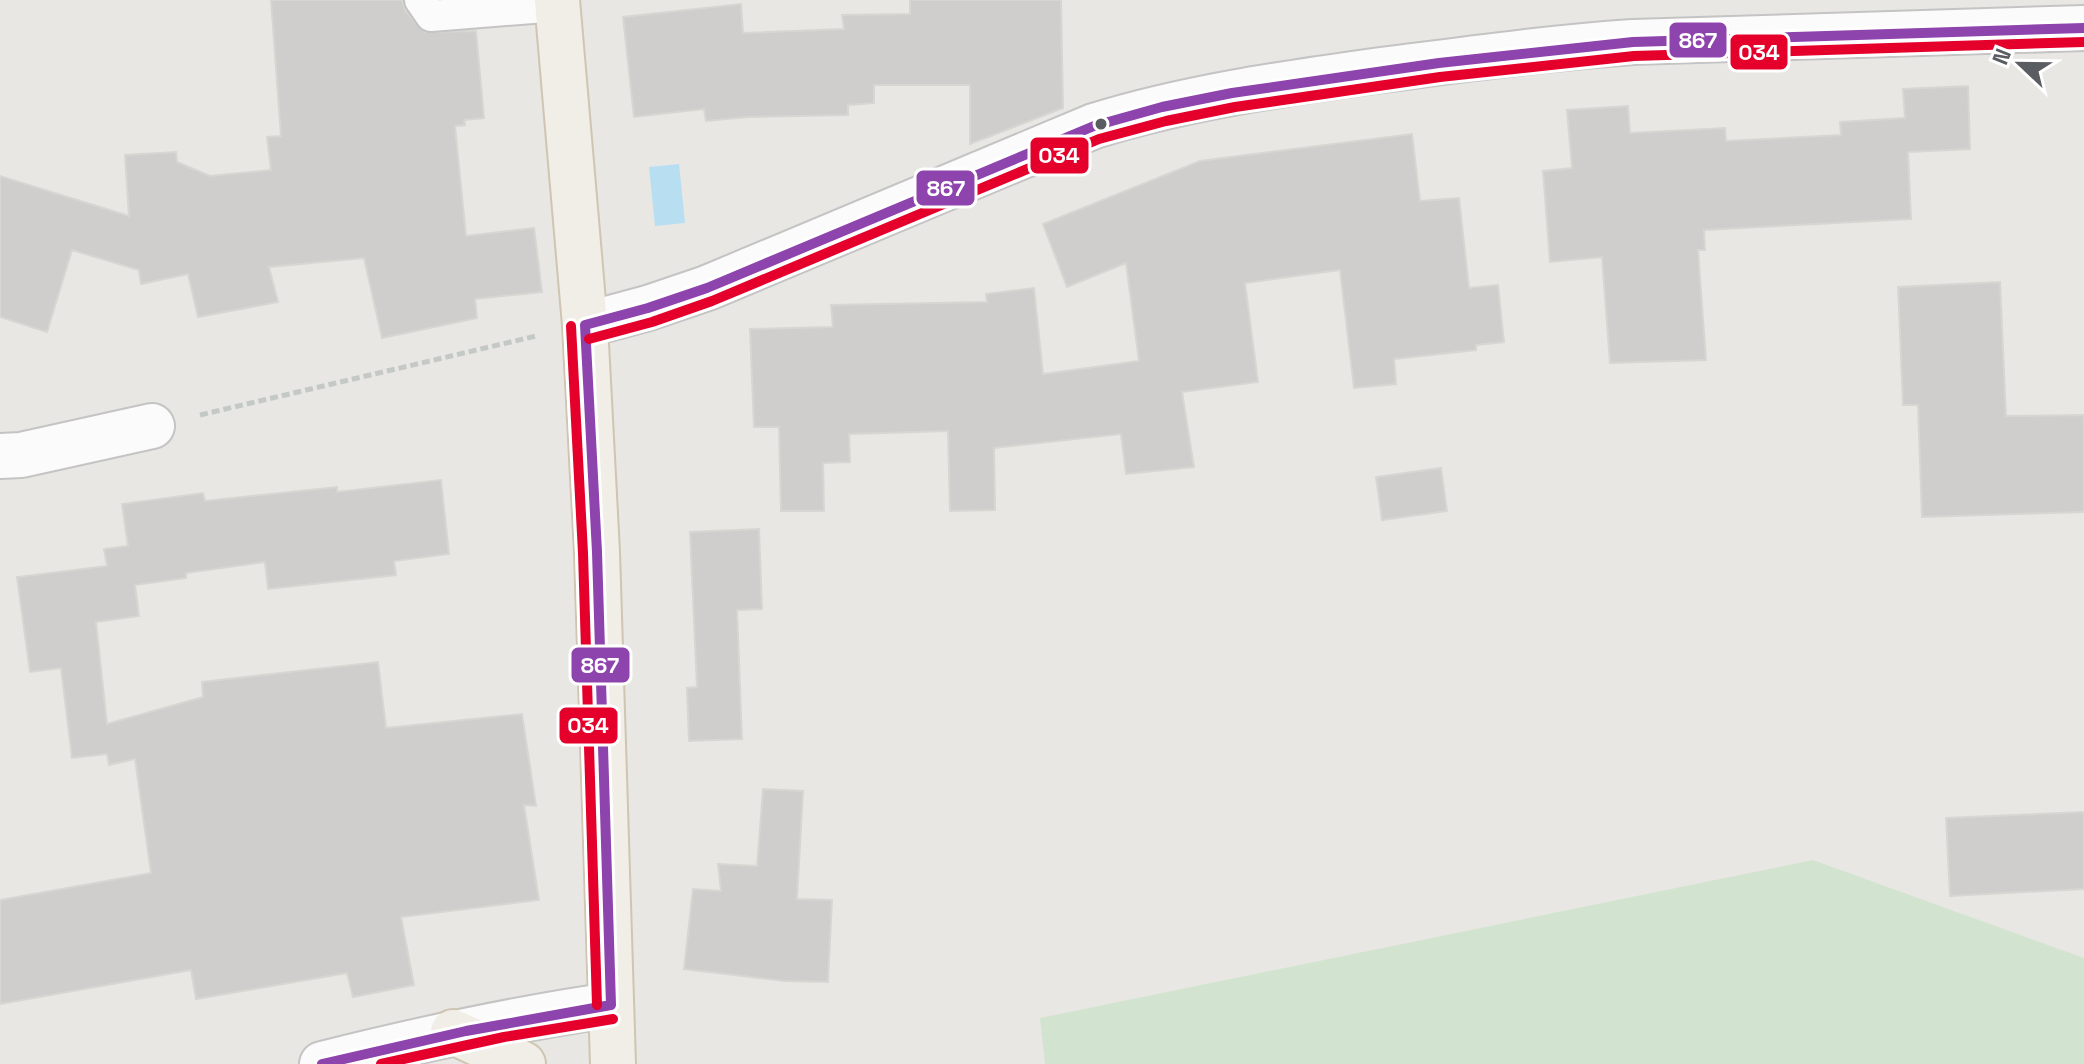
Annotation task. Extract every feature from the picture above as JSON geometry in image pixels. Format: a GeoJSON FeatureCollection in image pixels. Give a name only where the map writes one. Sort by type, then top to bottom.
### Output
{"type":"FeatureCollection","features":[{"type":"Feature","properties":{"kind":"main road"},"geometry":{"type":"LineString","coordinates":[[557,3],[585,325],[597,567],[613,1064]]}},
{"type":"Feature","properties":{"kind":"main road"},"geometry":{"type":"LineString","coordinates":[[453,1032],[523,1064]]}},
{"type":"Feature","properties":{"kind":"street"},"geometry":{"type":"LineString","coordinates":[[585,325],[707,288],[1094,126],[1130,114],[1186,102],[1304,81],[1586,45],[2084,28]]}},
{"type":"Feature","properties":{"kind":"street"},"geometry":{"type":"LineString","coordinates":[[0,456],[21,455],[152,426]]}},
{"type":"Feature","properties":{"kind":"street"},"geometry":{"type":"LineString","coordinates":[[322,1064],[453,1032],[611,1005]]}},
{"type":"Feature","properties":{"kind":"lane"},"geometry":{"type":"LineString","coordinates":[[420,0],[431,16],[557,3]]}},
{"type":"Feature","properties":{"kind":"path"},"geometry":{"type":"LineString","coordinates":[[152,426],[585,325]]}},
{"type":"Feature","properties":{"kind":"green space"},"geometry":{"type":"Polygon","coordinates":[[[1813,860],[2084,958],[2084,1064],[1045,1064],[1040,1018],[1813,860]]]}},
{"type":"Feature","properties":{"kind":"water"},"geometry":{"type":"Polygon","coordinates":[[[679,164],[685,223],[655,226],[649,167],[679,164]]]}},
{"type":"Feature","properties":{"kind":"building"},"geometry":{"type":"Polygon","coordinates":[[[271,0],[402,0],[405,10],[424,32],[476,31],[484,118],[464,120],[465,125],[455,126],[466,236],[534,228],[542,292],[475,299],[477,318],[382,338],[364,258],[269,267],[278,302],[198,317],[188,274],[141,284],[139,270],[72,250],[47,332],[0,317],[0,176],[129,216],[125,155],[176,152],[177,162],[210,176],[271,170],[267,137],[281,136],[271,0]]]}},
{"type":"Feature","properties":{"kind":"building"},"geometry":{"type":"Polygon","coordinates":[[[910,0],[1061,0],[1063,108],[970,144],[970,85],[874,85],[874,103],[848,105],[848,115],[706,121],[704,109],[634,117],[623,17],[741,4],[743,33],[844,29],[842,15],[910,14],[910,0]]]}},
{"type":"Feature","properties":{"kind":"building"},"geometry":{"type":"Polygon","coordinates":[[[1968,86],[1970,149],[1908,152],[1911,219],[1704,230],[1705,250],[1698,250],[1706,360],[1610,363],[1602,257],[1550,262],[1543,171],[1572,168],[1567,110],[1628,106],[1630,133],[1725,128],[1726,141],[1841,135],[1840,122],[1905,118],[1903,89],[1968,86]]]}},
{"type":"Feature","properties":{"kind":"building"},"geometry":{"type":"Polygon","coordinates":[[[1412,134],[1420,201],[1459,198],[1469,288],[1498,285],[1504,342],[1476,345],[1476,350],[1394,359],[1396,384],[1354,388],[1340,270],[1245,283],[1258,382],[1182,392],[1194,467],[1126,474],[1121,434],[994,448],[995,510],[950,511],[948,431],[849,434],[850,462],[823,463],[824,511],[781,511],[779,427],[754,427],[750,329],[833,327],[831,305],[987,302],[986,294],[1034,288],[1043,374],[1139,361],[1126,263],[1067,287],[1043,224],[1200,161],[1412,134]]]}},
{"type":"Feature","properties":{"kind":"building"},"geometry":{"type":"Polygon","coordinates":[[[2000,282],[2006,416],[2084,415],[2084,512],[1922,517],[1918,405],[1903,405],[1898,287],[2000,282]]]}},
{"type":"Feature","properties":{"kind":"building"},"geometry":{"type":"Polygon","coordinates":[[[1441,468],[1447,511],[1382,520],[1376,477],[1441,468]]]}},
{"type":"Feature","properties":{"kind":"building"},"geometry":{"type":"Polygon","coordinates":[[[441,480],[449,554],[394,561],[396,575],[268,589],[265,562],[186,573],[186,578],[135,585],[139,616],[96,622],[107,724],[203,697],[202,682],[378,662],[386,728],[522,714],[536,806],[524,805],[539,900],[401,917],[414,985],[353,997],[347,973],[196,999],[191,970],[0,1004],[0,900],[151,873],[135,759],[109,765],[107,754],[72,758],[61,668],[30,672],[17,577],[107,566],[104,549],[128,546],[122,504],[203,493],[205,501],[337,487],[337,492],[441,480]]]}},
{"type":"Feature","properties":{"kind":"building"},"geometry":{"type":"Polygon","coordinates":[[[759,529],[762,609],[737,610],[742,739],[689,741],[687,688],[697,687],[690,532],[759,529]]]}},
{"type":"Feature","properties":{"kind":"building"},"geometry":{"type":"Polygon","coordinates":[[[763,789],[803,791],[797,899],[832,900],[828,982],[785,981],[684,969],[693,889],[721,891],[718,864],[757,866],[763,789]]]}},
{"type":"Feature","properties":{"kind":"building"},"geometry":{"type":"Polygon","coordinates":[[[2084,812],[2084,889],[1950,896],[1946,818],[2084,812]]]}},
{"type":"Feature","properties":{"kind":"transit line","name":"867"},"geometry":{"type":"LineString","coordinates":[[585,325],[707,288],[1094,126],[1162,107],[1232,93],[1439,63],[1633,42],[2084,28]]}},
{"type":"Feature","properties":{"kind":"transit line","name":"034"},"geometry":{"type":"LineString","coordinates":[[589,339],[712,301],[1099,139],[1235,107],[1440,77],[1634,56],[2084,42]]}},
{"type":"Feature","properties":{"kind":"transit line","name":"867"},"geometry":{"type":"LineString","coordinates":[[585,325],[597,552],[611,1005]]}},
{"type":"Feature","properties":{"kind":"transit line","name":"034"},"geometry":{"type":"LineString","coordinates":[[571,326],[583,553],[597,1005]]}},
{"type":"Feature","properties":{"kind":"transit line","name":"867"},"geometry":{"type":"LineString","coordinates":[[322,1064],[466,1031],[611,1005]]}},
{"type":"Feature","properties":{"kind":"transit line","name":"034"},"geometry":{"type":"LineString","coordinates":[[381,1064],[504,1037],[613,1019]]}}]}
